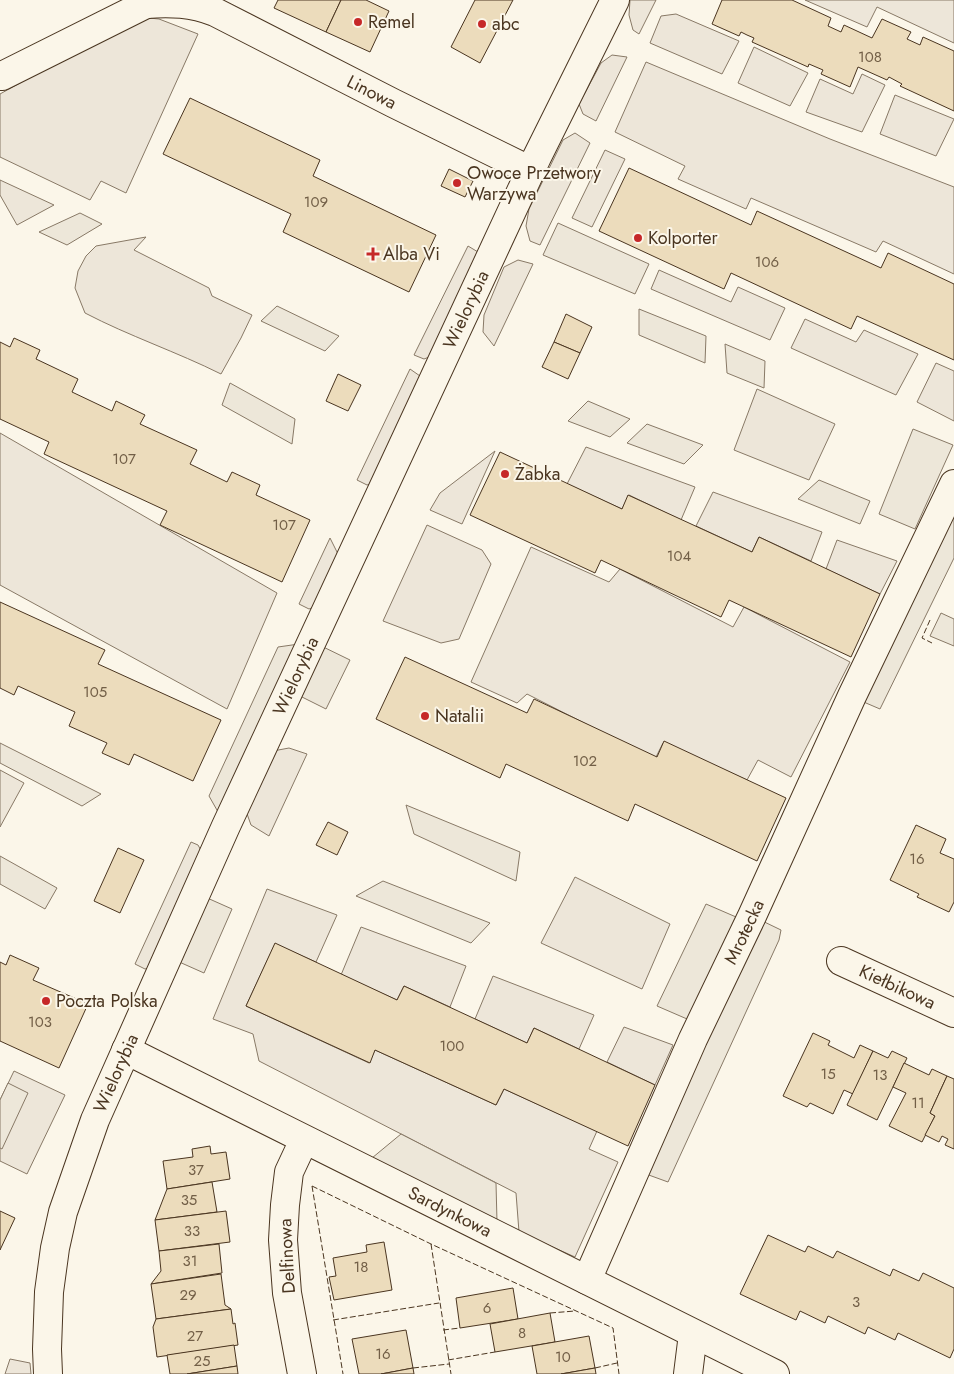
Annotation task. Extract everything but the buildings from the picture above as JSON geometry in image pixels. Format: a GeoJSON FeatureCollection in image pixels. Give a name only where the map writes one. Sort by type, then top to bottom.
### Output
{"type":"FeatureCollection","features":[{"type":"Feature","properties":{"kind":"street","name":"Wielorybia"},"geometry":{"type":"LineString","coordinates":[[48,1374],[49,1292],[55,1248],[63,1212],[95,1120],[226,826],[531,170],[614,0]]}},
{"type":"Feature","properties":{"kind":"street","name":"Linowa"},"geometry":{"type":"LineString","coordinates":[[2,76],[150,2],[188,3],[210,6],[393,103],[531,170]]}},
{"type":"Feature","properties":{"kind":"street","name":"Mrotecka"},"geometry":{"type":"LineString","coordinates":[[587,1280],[686,1056],[852,696],[954,484]]}},
{"type":"Feature","properties":{"kind":"street","name":"Kiełbikowa"},"geometry":{"type":"LineString","coordinates":[[841,961],[954,1013]]}},
{"type":"Feature","properties":{"kind":"street","name":"Sardynkowa"},"geometry":{"type":"LineString","coordinates":[[126,1050],[775,1374]]}},
{"type":"Feature","properties":{"kind":"street","name":"Delfinowa"},"geometry":{"type":"LineString","coordinates":[[302,1374],[287,1293],[283,1240],[289,1172],[304,1140]]}},
{"type":"Feature","properties":{"kind":"street"},"geometry":{"type":"LineString","coordinates":[[688,1374],[693,1334]]}},
{"type":"Feature","properties":{"kind":"shaded area"},"geometry":{"type":"Polygon","coordinates":[[[630,0],[656,0],[639,34],[633,30],[629,15],[630,0]]]}},
{"type":"Feature","properties":{"kind":"shaded area"},"geometry":{"type":"Polygon","coordinates":[[[805,0],[954,0],[954,43],[877,7],[867,27],[805,0]]]}},
{"type":"Feature","properties":{"kind":"shaded area"},"geometry":{"type":"Polygon","coordinates":[[[676,14],[739,41],[722,74],[650,43],[661,16],[676,14]]]}},
{"type":"Feature","properties":{"kind":"shaded area"},"geometry":{"type":"Polygon","coordinates":[[[139,17],[159,19],[198,34],[126,193],[101,181],[90,200],[0,157],[0,94],[139,17]]]}},
{"type":"Feature","properties":{"kind":"shaded area"},"geometry":{"type":"Polygon","coordinates":[[[754,47],[808,73],[790,106],[738,83],[754,47]]]}},
{"type":"Feature","properties":{"kind":"shaded area"},"geometry":{"type":"Polygon","coordinates":[[[612,55],[627,57],[596,121],[583,114],[579,104],[601,63],[612,55]]]}},
{"type":"Feature","properties":{"kind":"shaded area"},"geometry":{"type":"Polygon","coordinates":[[[646,62],[830,139],[954,187],[954,274],[883,241],[876,252],[751,198],[746,209],[678,179],[685,166],[615,132],[646,62]]]}},
{"type":"Feature","properties":{"kind":"shaded area"},"geometry":{"type":"Polygon","coordinates":[[[862,74],[885,85],[862,132],[806,112],[820,79],[853,94],[862,74]]]}},
{"type":"Feature","properties":{"kind":"shaded area"},"geometry":{"type":"Polygon","coordinates":[[[895,95],[954,119],[936,156],[880,134],[895,95]]]}},
{"type":"Feature","properties":{"kind":"shaded area"},"geometry":{"type":"Polygon","coordinates":[[[575,133],[590,143],[540,245],[530,241],[526,226],[529,209],[563,140],[575,133]]]}},
{"type":"Feature","properties":{"kind":"shaded area"},"geometry":{"type":"Polygon","coordinates":[[[605,150],[625,159],[592,227],[572,218],[605,150]]]}},
{"type":"Feature","properties":{"kind":"shaded area"},"geometry":{"type":"Polygon","coordinates":[[[0,180],[54,205],[17,225],[0,195],[0,180]]]}},
{"type":"Feature","properties":{"kind":"shaded area"},"geometry":{"type":"Polygon","coordinates":[[[80,213],[102,224],[67,245],[39,232],[80,213]]]}},
{"type":"Feature","properties":{"kind":"shaded area"},"geometry":{"type":"Polygon","coordinates":[[[558,223],[649,264],[635,294],[543,255],[558,223]]]}},
{"type":"Feature","properties":{"kind":"shaded area"},"geometry":{"type":"Polygon","coordinates":[[[146,237],[134,250],[209,288],[212,296],[252,315],[221,374],[85,313],[75,288],[78,271],[86,256],[96,246],[146,237]]]}},
{"type":"Feature","properties":{"kind":"shaded area"},"geometry":{"type":"Polygon","coordinates":[[[468,246],[478,252],[478,265],[437,354],[424,359],[414,355],[468,246]]]}},
{"type":"Feature","properties":{"kind":"shaded area"},"geometry":{"type":"Polygon","coordinates":[[[518,260],[533,264],[494,346],[483,332],[484,315],[504,267],[518,260]]]}},
{"type":"Feature","properties":{"kind":"shaded area"},"geometry":{"type":"Polygon","coordinates":[[[659,270],[731,302],[738,287],[785,308],[770,340],[651,289],[659,270]]]}},
{"type":"Feature","properties":{"kind":"shaded area"},"geometry":{"type":"Polygon","coordinates":[[[277,306],[339,336],[325,351],[261,321],[277,306]]]}},
{"type":"Feature","properties":{"kind":"shaded area"},"geometry":{"type":"Polygon","coordinates":[[[639,309],[706,336],[705,363],[639,335],[639,309]]]}},
{"type":"Feature","properties":{"kind":"shaded area"},"geometry":{"type":"Polygon","coordinates":[[[805,319],[856,342],[864,330],[918,354],[896,395],[791,348],[805,319]]]}},
{"type":"Feature","properties":{"kind":"shaded area"},"geometry":{"type":"Polygon","coordinates":[[[725,344],[765,361],[764,388],[727,373],[725,344]]]}},
{"type":"Feature","properties":{"kind":"shaded area"},"geometry":{"type":"Polygon","coordinates":[[[936,363],[954,371],[954,421],[917,402],[936,363]]]}},
{"type":"Feature","properties":{"kind":"shaded area"},"geometry":{"type":"Polygon","coordinates":[[[410,369],[420,376],[378,482],[367,485],[357,480],[410,369]]]}},
{"type":"Feature","properties":{"kind":"shaded area"},"geometry":{"type":"Polygon","coordinates":[[[230,383],[295,419],[292,444],[222,405],[230,383]]]}},
{"type":"Feature","properties":{"kind":"shaded area"},"geometry":{"type":"Polygon","coordinates":[[[757,389],[835,424],[809,480],[734,450],[757,389]]]}},
{"type":"Feature","properties":{"kind":"shaded area"},"geometry":{"type":"Polygon","coordinates":[[[588,401],[630,419],[610,437],[568,421],[588,401]]]}},
{"type":"Feature","properties":{"kind":"shaded area"},"geometry":{"type":"Polygon","coordinates":[[[647,424],[703,445],[684,464],[627,443],[647,424]]]}},
{"type":"Feature","properties":{"kind":"shaded area"},"geometry":{"type":"Polygon","coordinates":[[[913,429],[953,445],[915,529],[879,514],[913,429]]]}},
{"type":"Feature","properties":{"kind":"shaded area"},"geometry":{"type":"Polygon","coordinates":[[[0,433],[277,593],[227,709],[0,585],[0,433]]]}},
{"type":"Feature","properties":{"kind":"shaded area"},"geometry":{"type":"Polygon","coordinates":[[[586,447],[695,487],[681,520],[629,495],[622,509],[567,484],[586,447]]]}},
{"type":"Feature","properties":{"kind":"shaded area"},"geometry":{"type":"Polygon","coordinates":[[[495,451],[462,524],[430,510],[440,493],[495,451]]]}},
{"type":"Feature","properties":{"kind":"shaded area"},"geometry":{"type":"Polygon","coordinates":[[[819,480],[870,501],[860,524],[798,499],[819,480]]]}},
{"type":"Feature","properties":{"kind":"shaded area"},"geometry":{"type":"Polygon","coordinates":[[[954,483],[954,558],[880,709],[852,697],[954,483]]]}},
{"type":"Feature","properties":{"kind":"shaded area"},"geometry":{"type":"Polygon","coordinates":[[[713,492],[822,532],[811,561],[759,537],[752,552],[696,526],[713,492]]]}},
{"type":"Feature","properties":{"kind":"shaded area"},"geometry":{"type":"Polygon","coordinates":[[[427,525],[482,550],[491,564],[459,639],[441,643],[383,621],[427,525]]]}},
{"type":"Feature","properties":{"kind":"shaded area"},"geometry":{"type":"Polygon","coordinates":[[[330,538],[340,558],[320,605],[309,609],[299,604],[330,538]]]}},
{"type":"Feature","properties":{"kind":"shaded area"},"geometry":{"type":"Polygon","coordinates":[[[837,540],[897,561],[880,594],[826,569],[837,540]]]}},
{"type":"Feature","properties":{"kind":"shaded area"},"geometry":{"type":"Polygon","coordinates":[[[531,547],[609,582],[620,569],[733,627],[744,607],[850,662],[791,777],[758,760],[747,780],[663,743],[655,759],[527,694],[517,703],[471,682],[531,547]]]}},
{"type":"Feature","properties":{"kind":"shaded area"},"geometry":{"type":"Polygon","coordinates":[[[941,613],[954,619],[954,646],[930,636],[941,613]]]}},
{"type":"Feature","properties":{"kind":"shaded area"},"geometry":{"type":"Polygon","coordinates":[[[313,642],[350,660],[326,709],[290,691],[226,826],[209,796],[278,647],[313,642]]]}},
{"type":"Feature","properties":{"kind":"shaded area"},"geometry":{"type":"Polygon","coordinates":[[[0,743],[101,794],[82,806],[0,763],[0,743]]]}},
{"type":"Feature","properties":{"kind":"shaded area"},"geometry":{"type":"Polygon","coordinates":[[[289,748],[307,754],[269,836],[251,825],[246,811],[273,751],[289,748]]]}},
{"type":"Feature","properties":{"kind":"shaded area"},"geometry":{"type":"Polygon","coordinates":[[[0,770],[24,783],[0,827],[0,770]]]}},
{"type":"Feature","properties":{"kind":"shaded area"},"geometry":{"type":"Polygon","coordinates":[[[406,805],[520,852],[516,881],[414,834],[406,805]]]}},
{"type":"Feature","properties":{"kind":"shaded area"},"geometry":{"type":"Polygon","coordinates":[[[191,842],[198,845],[204,856],[156,966],[145,969],[135,964],[191,842]]]}},
{"type":"Feature","properties":{"kind":"shaded area"},"geometry":{"type":"Polygon","coordinates":[[[0,856],[57,888],[45,909],[0,884],[0,856]]]}},
{"type":"Feature","properties":{"kind":"shaded area"},"geometry":{"type":"Polygon","coordinates":[[[575,877],[670,924],[642,989],[541,943],[575,877]]]}},
{"type":"Feature","properties":{"kind":"shaded area"},"geometry":{"type":"Polygon","coordinates":[[[383,881],[490,923],[471,943],[356,896],[383,881]]]}},
{"type":"Feature","properties":{"kind":"shaded area"},"geometry":{"type":"Polygon","coordinates":[[[267,889],[337,915],[316,962],[275,944],[246,1006],[369,1063],[375,1050],[496,1105],[504,1089],[597,1131],[589,1149],[618,1162],[575,1257],[519,1232],[516,1193],[259,1061],[253,1034],[213,1019],[267,889]]]}},
{"type":"Feature","properties":{"kind":"shaded area"},"geometry":{"type":"Polygon","coordinates":[[[196,893],[232,909],[204,973],[168,957],[196,893]]]}},
{"type":"Feature","properties":{"kind":"shaded area"},"geometry":{"type":"Polygon","coordinates":[[[706,904],[743,920],[694,1022],[657,1006],[706,904]]]}},
{"type":"Feature","properties":{"kind":"shaded area"},"geometry":{"type":"Polygon","coordinates":[[[752,916],[781,930],[779,940],[668,1182],[635,1170],[752,916]]]}},
{"type":"Feature","properties":{"kind":"shaded area"},"geometry":{"type":"Polygon","coordinates":[[[361,927],[466,966],[450,1007],[404,986],[397,1000],[341,975],[361,927]]]}},
{"type":"Feature","properties":{"kind":"shaded area"},"geometry":{"type":"Polygon","coordinates":[[[493,976],[594,1015],[579,1049],[534,1028],[527,1043],[475,1019],[493,976]]]}},
{"type":"Feature","properties":{"kind":"shaded area"},"geometry":{"type":"Polygon","coordinates":[[[624,1027],[673,1045],[655,1085],[607,1062],[624,1027]]]}},
{"type":"Feature","properties":{"kind":"shaded area"},"geometry":{"type":"Polygon","coordinates":[[[14,1071],[65,1095],[27,1174],[0,1161],[0,1100],[14,1071]]]}},
{"type":"Feature","properties":{"kind":"shaded area"},"geometry":{"type":"Polygon","coordinates":[[[8,1083],[28,1093],[2,1149],[0,1148],[0,1100],[8,1083]]]}},
{"type":"Feature","properties":{"kind":"shaded area"},"geometry":{"type":"Polygon","coordinates":[[[401,1134],[496,1183],[497,1222],[372,1158],[401,1134]]]}},
{"type":"Feature","properties":{"kind":"shaded area"},"geometry":{"type":"Polygon","coordinates":[[[10,1359],[30,1363],[31,1374],[5,1374],[10,1359]]]}},
{"type":"Feature","properties":{"kind":"fence"},"geometry":{"type":"LineString","coordinates":[[930,620],[922,638],[932,643]]}},
{"type":"Feature","properties":{"kind":"fence"},"geometry":{"type":"LineString","coordinates":[[312,1186],[431,1244],[613,1328],[619,1374]]}},
{"type":"Feature","properties":{"kind":"fence"},"geometry":{"type":"LineString","coordinates":[[312,1186],[343,1374]]}},
{"type":"Feature","properties":{"kind":"fence"},"geometry":{"type":"LineString","coordinates":[[431,1244],[451,1374]]}},
{"type":"Feature","properties":{"kind":"fence"},"geometry":{"type":"LineString","coordinates":[[333,1320],[439,1303]]}},
{"type":"Feature","properties":{"kind":"fence"},"geometry":{"type":"LineString","coordinates":[[550,1313],[575,1311]]}},
{"type":"Feature","properties":{"kind":"fence"},"geometry":{"type":"LineString","coordinates":[[443,1330],[460,1328]]}},
{"type":"Feature","properties":{"kind":"fence"},"geometry":{"type":"LineString","coordinates":[[448,1360],[495,1352]]}},
{"type":"Feature","properties":{"kind":"fence"},"geometry":{"type":"LineString","coordinates":[[595,1368],[617,1363]]}},
{"type":"Feature","properties":{"kind":"fence"},"geometry":{"type":"LineString","coordinates":[[413,1368],[449,1364]]}},
{"type":"Feature","properties":{"kind":"place","name":"Remel"},"geometry":{"type":"Point","coordinates":[358,22]}},
{"type":"Feature","properties":{"kind":"place","name":"abc"},"geometry":{"type":"Point","coordinates":[482,24]}},
{"type":"Feature","properties":{"kind":"place","name":"Owoce Przetwory Warzywa"},"geometry":{"type":"Point","coordinates":[457,183]}},
{"type":"Feature","properties":{"kind":"place","name":"Kolporter"},"geometry":{"type":"Point","coordinates":[638,238]}},
{"type":"Feature","properties":{"kind":"place","name":"Alba Vi"},"geometry":{"type":"Point","coordinates":[373,254]}},
{"type":"Feature","properties":{"kind":"place","name":"Żabka"},"geometry":{"type":"Point","coordinates":[505,474]}},
{"type":"Feature","properties":{"kind":"place","name":"Natalii"},"geometry":{"type":"Point","coordinates":[425,716]}},
{"type":"Feature","properties":{"kind":"place","name":"Poczta Polska"},"geometry":{"type":"Point","coordinates":[46,1001]}}]}
